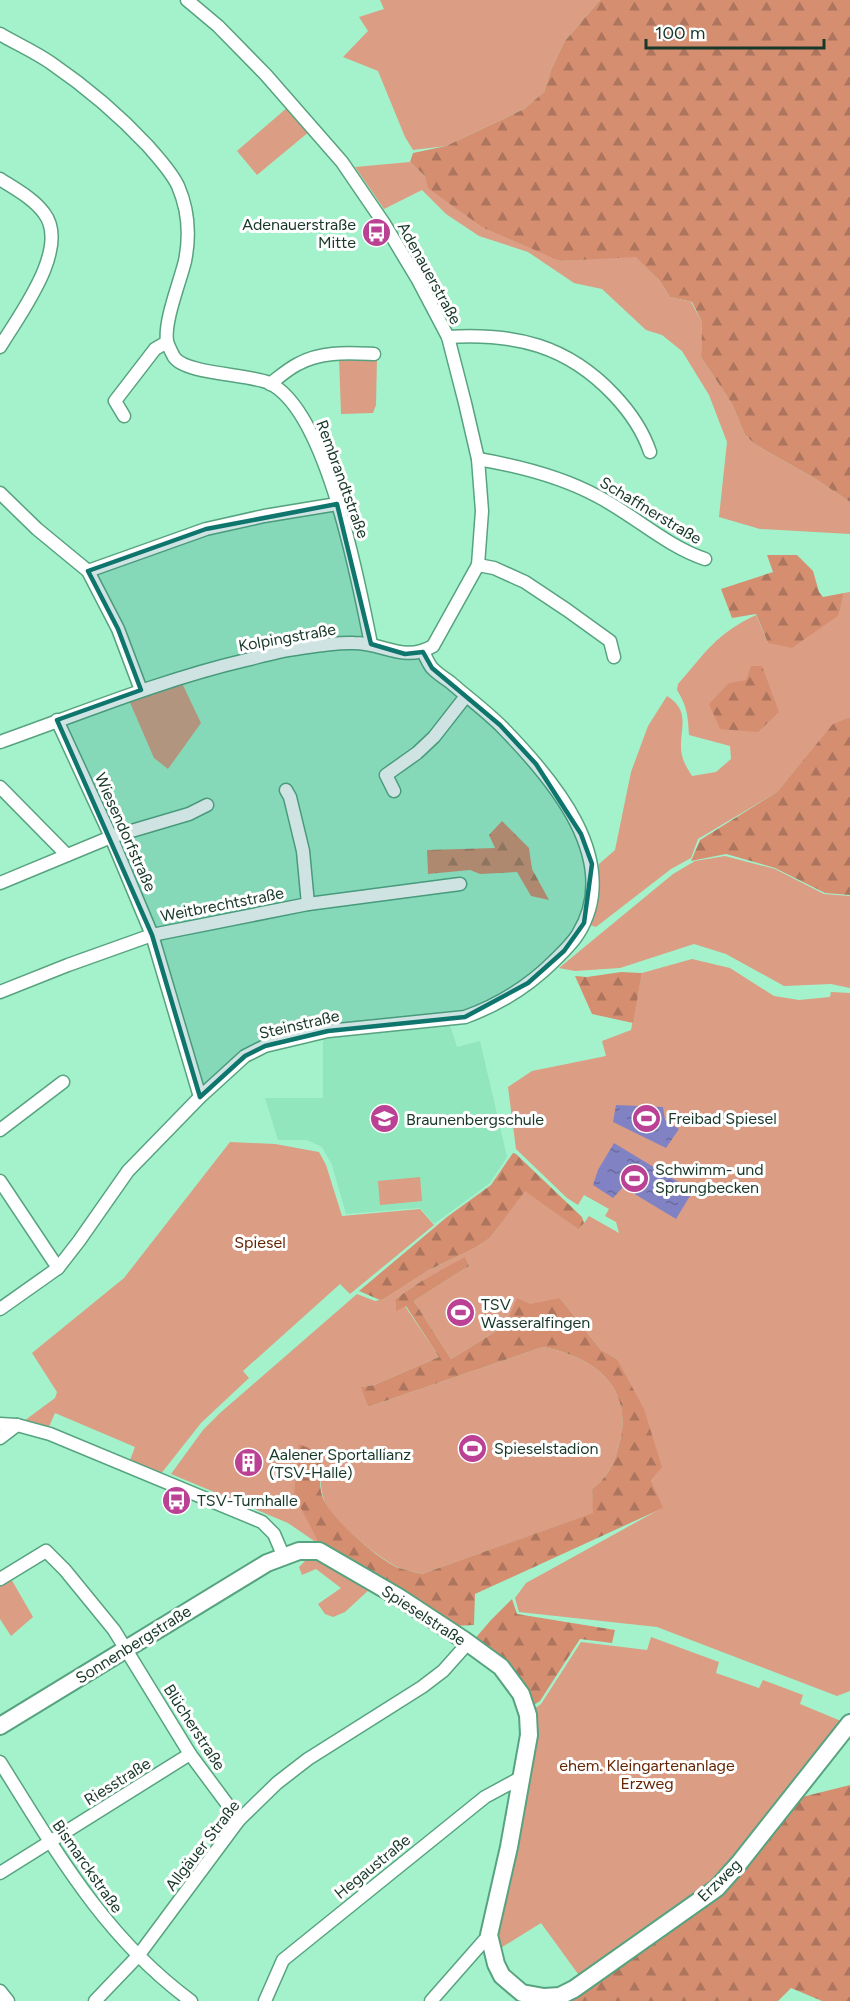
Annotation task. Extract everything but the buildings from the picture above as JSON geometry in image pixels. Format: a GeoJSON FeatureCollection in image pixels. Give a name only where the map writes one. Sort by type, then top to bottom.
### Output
{"type":"FeatureCollection","features":[{"type":"Feature","properties":{"kind":"street","name":"Adenauerstraße"},"geometry":{"type":"LineString","coordinates":[[187,0],[266,75],[342,162],[413,271],[448,337],[477,459],[482,511],[478,565],[433,646],[423,652]]}},
{"type":"Feature","properties":{"kind":"street"},"geometry":{"type":"LineString","coordinates":[[0,34],[50,62],[97,98],[137,135],[163,163],[177,184],[187,211],[188,241],[167,328],[167,342],[155,349],[115,401],[124,416]]}},
{"type":"Feature","properties":{"kind":"street"},"geometry":{"type":"LineString","coordinates":[[0,179],[32,200],[45,214],[52,228],[52,250],[44,273],[0,347]]}},
{"type":"Feature","properties":{"kind":"street"},"geometry":{"type":"LineString","coordinates":[[448,337],[480,335],[525,342],[564,355],[596,376],[622,404],[645,435],[650,452]]}},
{"type":"Feature","properties":{"kind":"street","name":"Rembrandtstraße"},"geometry":{"type":"LineString","coordinates":[[167,342],[176,360],[192,368],[270,384],[294,404],[312,432],[337,504],[352,556],[371,644]]}},
{"type":"Feature","properties":{"kind":"street"},"geometry":{"type":"LineString","coordinates":[[270,384],[296,364],[311,358],[337,353],[374,354]]}},
{"type":"Feature","properties":{"kind":"street","name":"Schaffnerstraße"},"geometry":{"type":"LineString","coordinates":[[477,459],[544,474],[596,495],[685,553],[705,560]]}},
{"type":"Feature","properties":{"kind":"street"},"geometry":{"type":"LineString","coordinates":[[0,493],[37,529],[88,571],[118,628],[141,690]]}},
{"type":"Feature","properties":{"kind":"street"},"geometry":{"type":"LineString","coordinates":[[88,571],[206,529],[264,516],[337,504]]}},
{"type":"Feature","properties":{"kind":"street"},"geometry":{"type":"LineString","coordinates":[[478,565],[494,568],[525,582],[567,610],[610,641],[614,657]]}},
{"type":"Feature","properties":{"kind":"street","name":"Kolpingstraße"},"geometry":{"type":"LineString","coordinates":[[0,742],[199,671],[292,649],[353,642],[371,644],[405,654],[423,652]]}},
{"type":"Feature","properties":{"kind":"street"},"geometry":{"type":"LineString","coordinates":[[394,791],[386,775],[417,753],[434,737],[466,696],[432,668],[423,652]]}},
{"type":"Feature","properties":{"kind":"street","name":"Steinstraße"},"geometry":{"type":"LineString","coordinates":[[0,1309],[58,1268],[80,1241],[128,1171],[200,1097],[245,1056],[265,1046],[328,1031],[465,1017],[493,1006],[528,983],[548,967],[578,935],[589,908],[592,864],[581,834],[554,787],[500,724],[466,696]]}},
{"type":"Feature","properties":{"kind":"street","name":"Wiesendorfstraße"},"geometry":{"type":"LineString","coordinates":[[57,720],[111,837],[152,935],[200,1097]]}},
{"type":"Feature","properties":{"kind":"street"},"geometry":{"type":"LineString","coordinates":[[0,787],[67,855]]}},
{"type":"Feature","properties":{"kind":"street"},"geometry":{"type":"LineString","coordinates":[[286,790],[290,797],[303,851],[308,904]]}},
{"type":"Feature","properties":{"kind":"street"},"geometry":{"type":"LineString","coordinates":[[3,878],[111,837],[189,814],[207,805]]}},
{"type":"Feature","properties":{"kind":"street","name":"Weitbrechtstraße"},"geometry":{"type":"LineString","coordinates":[[0,992],[152,935],[308,904],[460,884]]}},
{"type":"Feature","properties":{"kind":"street"},"geometry":{"type":"LineString","coordinates":[[0,1130],[63,1082]]}},
{"type":"Feature","properties":{"kind":"street"},"geometry":{"type":"LineString","coordinates":[[0,1181],[58,1268]]}},
{"type":"Feature","properties":{"kind":"street"},"geometry":{"type":"LineString","coordinates":[[0,1424],[16,1425],[50,1434],[262,1522],[274,1534],[283,1555]]}},
{"type":"Feature","properties":{"kind":"street"},"geometry":{"type":"LineString","coordinates":[[0,1438],[16,1425]]}},
{"type":"Feature","properties":{"kind":"street","name":"Blücherstraße"},"geometry":{"type":"LineString","coordinates":[[0,1579],[46,1551],[65,1570],[126,1649],[190,1754],[239,1821]]}},
{"type":"Feature","properties":{"kind":"street","name":"Spieselstraße"},"geometry":{"type":"LineString","coordinates":[[267,1563],[283,1555],[299,1551],[320,1551],[400,1598],[468,1643],[501,1667],[521,1694],[528,1715],[529,1735],[509,1846],[489,1935],[494,1958],[502,1976],[522,1993],[557,1999]]}},
{"type":"Feature","properties":{"kind":"street","name":"Sonnenbergstraße"},"geometry":{"type":"LineString","coordinates":[[0,1726],[267,1563]]}},
{"type":"Feature","properties":{"kind":"street","name":"Allgäuer Straße"},"geometry":{"type":"LineString","coordinates":[[95,2001],[138,1956],[239,1821],[277,1783],[308,1759],[422,1687],[443,1671],[468,1643]]}},
{"type":"Feature","properties":{"kind":"street","name":"Erzweg"},"geometry":{"type":"LineString","coordinates":[[557,1999],[623,1956],[717,1888],[850,1723]]}},
{"type":"Feature","properties":{"kind":"street","name":"Riesstraße"},"geometry":{"type":"LineString","coordinates":[[0,1873],[190,1754]]}},
{"type":"Feature","properties":{"kind":"street","name":"Bismarckstraße"},"geometry":{"type":"LineString","coordinates":[[0,1762],[94,1907],[138,1956],[191,2001]]}},
{"type":"Feature","properties":{"kind":"street","name":"Hegaustraße"},"geometry":{"type":"LineString","coordinates":[[265,2001],[283,1960],[292,1952],[485,1797],[522,1777]]}},
{"type":"Feature","properties":{"kind":"street"},"geometry":{"type":"LineString","coordinates":[[431,2001],[489,1935]]}},
{"type":"Feature","properties":{"kind":"street"},"geometry":{"type":"LineString","coordinates":[[0,1991],[8,2001]]}},
{"type":"Feature","properties":{"kind":"highlighted area"},"geometry":{"type":"Polygon","coordinates":[[[337,504],[371,644],[405,654],[423,652],[432,668],[500,725],[536,764],[581,834],[592,864],[584,923],[564,951],[528,983],[465,1017],[328,1031],[265,1046],[245,1056],[200,1097],[152,935],[57,720],[141,690],[118,629],[88,571],[206,529],[337,504]]]}},
{"type":"Feature","properties":{"kind":"shaded area","name":"Braunenbergschule"},"geometry":{"type":"Polygon","coordinates":[[[449,1022],[457,1047],[480,1041],[507,1157],[490,1183],[434,1224],[420,1208],[346,1214],[332,1165],[322,1147],[307,1140],[278,1140],[265,1098],[323,1098],[323,1035],[449,1022]]]}},
{"type":"Feature","properties":{"kind":"green space"},"geometry":{"type":"Polygon","coordinates":[[[380,0],[600,0],[564,42],[544,92],[524,109],[446,146],[413,150],[405,137],[378,71],[343,57],[368,31],[359,17],[384,9],[380,0]]]}},
{"type":"Feature","properties":{"kind":"green space"},"geometry":{"type":"Polygon","coordinates":[[[600,0],[850,0],[850,502],[814,478],[756,445],[745,435],[732,404],[701,357],[702,322],[692,302],[670,297],[659,280],[636,257],[560,261],[482,227],[428,188],[425,176],[410,162],[413,153],[446,146],[524,109],[544,92],[564,42],[600,0]]]}},
{"type":"Feature","properties":{"kind":"green space"},"geometry":{"type":"Polygon","coordinates":[[[288,107],[310,131],[257,175],[237,151],[288,107]]]}},
{"type":"Feature","properties":{"kind":"green space"},"geometry":{"type":"Polygon","coordinates":[[[410,162],[425,176],[560,261],[636,256],[659,280],[670,297],[691,302],[702,322],[701,357],[732,404],[745,435],[756,445],[814,478],[850,502],[850,534],[760,529],[719,517],[727,442],[709,395],[682,351],[662,335],[646,330],[602,289],[574,283],[528,252],[479,236],[446,214],[422,190],[384,209],[355,167],[410,162]]]}},
{"type":"Feature","properties":{"kind":"green space"},"geometry":{"type":"Polygon","coordinates":[[[339,357],[377,358],[376,405],[373,413],[341,414],[339,357]]]}},
{"type":"Feature","properties":{"kind":"green space"},"geometry":{"type":"Polygon","coordinates":[[[767,555],[797,555],[813,571],[819,592],[823,597],[844,593],[839,615],[792,648],[768,643],[756,614],[732,618],[721,589],[773,572],[767,555]]]}},
{"type":"Feature","properties":{"kind":"green space"},"geometry":{"type":"Polygon","coordinates":[[[850,592],[850,717],[833,725],[777,792],[698,839],[691,858],[671,869],[596,927],[590,925],[596,900],[599,864],[615,850],[631,772],[648,726],[667,696],[680,710],[683,725],[681,750],[692,776],[716,772],[731,759],[730,746],[689,735],[686,711],[677,690],[678,684],[712,645],[742,622],[756,615],[768,643],[839,615],[844,593],[850,592]]]}},
{"type":"Feature","properties":{"kind":"green space"},"geometry":{"type":"Polygon","coordinates":[[[751,666],[762,666],[779,712],[758,732],[720,729],[709,704],[729,683],[746,680],[751,666]]]}},
{"type":"Feature","properties":{"kind":"green space"},"geometry":{"type":"Polygon","coordinates":[[[181,681],[201,723],[168,769],[154,758],[128,698],[181,681]]]}},
{"type":"Feature","properties":{"kind":"green space"},"geometry":{"type":"Polygon","coordinates":[[[850,717],[850,895],[825,893],[775,868],[726,854],[691,861],[700,840],[777,792],[833,724],[850,717]]]}},
{"type":"Feature","properties":{"kind":"green space"},"geometry":{"type":"Polygon","coordinates":[[[502,821],[529,848],[532,869],[549,900],[531,896],[517,872],[480,874],[470,870],[428,874],[427,850],[495,848],[489,835],[502,821]]]}},
{"type":"Feature","properties":{"kind":"green space"},"geometry":{"type":"Polygon","coordinates":[[[725,856],[775,869],[824,894],[850,896],[850,988],[831,984],[784,986],[726,954],[694,944],[620,968],[575,971],[559,968],[673,874],[695,861],[725,856]]]}},
{"type":"Feature","properties":{"kind":"green space"},"geometry":{"type":"Polygon","coordinates":[[[692,959],[730,968],[774,996],[799,1000],[830,997],[831,992],[850,993],[850,1691],[837,1696],[657,1627],[519,1612],[515,1598],[526,1583],[662,1508],[651,1480],[617,1359],[601,1350],[560,1298],[506,1325],[451,1359],[414,1301],[469,1266],[465,1258],[423,1280],[395,1299],[396,1310],[405,1306],[439,1357],[374,1385],[362,1387],[368,1407],[543,1347],[577,1357],[604,1376],[613,1388],[620,1402],[622,1418],[621,1437],[613,1464],[605,1477],[592,1489],[594,1513],[422,1574],[387,1561],[355,1537],[335,1518],[322,1494],[320,1477],[323,1454],[299,1445],[320,1545],[288,1523],[171,1474],[203,1430],[220,1413],[357,1294],[375,1301],[384,1299],[429,1270],[475,1248],[490,1238],[525,1190],[579,1230],[589,1216],[619,1233],[616,1222],[605,1216],[609,1209],[584,1195],[578,1205],[567,1198],[516,1149],[508,1087],[532,1071],[606,1056],[602,1041],[631,1030],[642,973],[692,959]]]}},
{"type":"Feature","properties":{"kind":"green space"},"geometry":{"type":"Polygon","coordinates":[[[621,972],[642,973],[633,1023],[592,1014],[575,976],[587,977],[621,972]]]}},
{"type":"Feature","properties":{"kind":"green space","name":"Spiesel"},"geometry":{"type":"Polygon","coordinates":[[[230,1142],[275,1144],[319,1152],[326,1165],[342,1216],[420,1209],[434,1225],[350,1294],[340,1284],[243,1371],[249,1378],[201,1423],[160,1475],[129,1463],[135,1447],[55,1413],[48,1429],[24,1421],[55,1398],[57,1392],[32,1353],[124,1278],[230,1142]]]}},
{"type":"Feature","properties":{"kind":"green space"},"geometry":{"type":"Polygon","coordinates":[[[513,1153],[582,1217],[584,1223],[579,1230],[525,1191],[490,1238],[475,1248],[429,1270],[384,1299],[380,1300],[359,1291],[447,1217],[491,1185],[513,1153]]]}},
{"type":"Feature","properties":{"kind":"green space"},"geometry":{"type":"Polygon","coordinates":[[[420,1177],[422,1201],[380,1205],[378,1181],[420,1177]]]}},
{"type":"Feature","properties":{"kind":"green space"},"geometry":{"type":"Polygon","coordinates":[[[465,1257],[469,1266],[414,1301],[451,1359],[506,1325],[517,1298],[530,1304],[560,1298],[601,1350],[617,1359],[644,1409],[662,1467],[651,1480],[663,1508],[475,1594],[474,1625],[454,1626],[320,1545],[294,1495],[299,1444],[323,1454],[320,1473],[321,1493],[331,1512],[339,1521],[370,1549],[391,1564],[422,1574],[593,1513],[592,1489],[605,1477],[613,1464],[621,1437],[622,1418],[620,1402],[613,1388],[604,1376],[577,1357],[543,1347],[368,1407],[361,1387],[374,1385],[439,1357],[406,1306],[396,1311],[395,1299],[423,1280],[465,1257]]]}},
{"type":"Feature","properties":{"kind":"green space"},"geometry":{"type":"Polygon","coordinates":[[[305,1561],[324,1561],[372,1587],[345,1612],[333,1617],[325,1614],[318,1604],[341,1588],[316,1569],[302,1575],[299,1567],[305,1561]]]}},
{"type":"Feature","properties":{"kind":"green space"},"geometry":{"type":"Polygon","coordinates":[[[10,1577],[33,1617],[11,1636],[0,1619],[0,1583],[10,1577]]]}},
{"type":"Feature","properties":{"kind":"green space"},"geometry":{"type":"Polygon","coordinates":[[[512,1599],[517,1614],[615,1630],[612,1643],[580,1639],[540,1701],[531,1707],[473,1641],[512,1599]]]}},
{"type":"Feature","properties":{"kind":"green space","name":"ehem. Kleingartenanlage Erzweg"},"geometry":{"type":"Polygon","coordinates":[[[651,1637],[719,1662],[716,1673],[759,1688],[763,1680],[803,1695],[800,1704],[841,1721],[714,1884],[581,1978],[541,1923],[499,1949],[498,1906],[531,1711],[541,1704],[581,1642],[647,1650],[651,1637]]]}},
{"type":"Feature","properties":{"kind":"green space"},"geometry":{"type":"Polygon","coordinates":[[[850,1785],[850,2001],[822,2001],[791,1988],[778,2001],[568,2001],[691,1914],[798,1798],[850,1785]]]}},
{"type":"Feature","properties":{"kind":"water"},"geometry":{"type":"Polygon","coordinates":[[[616,1105],[663,1107],[665,1120],[679,1129],[666,1148],[613,1122],[616,1105]]]}},
{"type":"Feature","properties":{"kind":"water","name":"Schwimm- und Sprungbecken"},"geometry":{"type":"Polygon","coordinates":[[[614,1143],[693,1191],[676,1219],[623,1187],[613,1198],[593,1185],[598,1170],[614,1143]]]}},
{"type":"Feature","properties":{"kind":"place","name":"Adenauerstraße Mitte"},"geometry":{"type":"Point","coordinates":[377,233]}},
{"type":"Feature","properties":{"kind":"place","name":"Freibad Spiesel"},"geometry":{"type":"Point","coordinates":[647,1118]}},
{"type":"Feature","properties":{"kind":"place","name":"Braunenbergschule"},"geometry":{"type":"Point","coordinates":[385,1119]}},
{"type":"Feature","properties":{"kind":"place","name":"Schwimm- und Sprungbecken"},"geometry":{"type":"Point","coordinates":[634,1178]}},
{"type":"Feature","properties":{"kind":"place","name":"TSV Wasseralfingen"},"geometry":{"type":"Point","coordinates":[460,1313]}},
{"type":"Feature","properties":{"kind":"place","name":"Spieselstadion"},"geometry":{"type":"Point","coordinates":[473,1448]}},
{"type":"Feature","properties":{"kind":"place","name":"Aalener Sportallianz (TSV-Halle)"},"geometry":{"type":"Point","coordinates":[248,1463]}},
{"type":"Feature","properties":{"kind":"place","name":"TSV-Turnhalle"},"geometry":{"type":"Point","coordinates":[176,1500]}}]}
